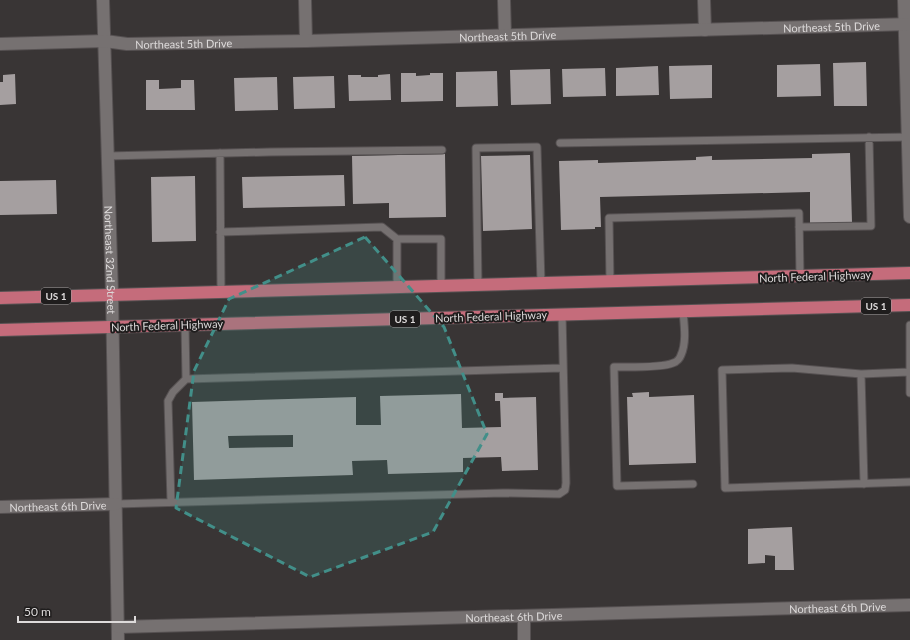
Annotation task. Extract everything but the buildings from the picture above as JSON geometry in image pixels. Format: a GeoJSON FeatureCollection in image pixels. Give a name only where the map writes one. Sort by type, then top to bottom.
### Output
{"type":"FeatureCollection","features":[{"type":"Feature","properties":{"kind":"main road","name":"North Federal Highway"},"geometry":{"type":"LineString","coordinates":[[0,298],[910,273]]}},
{"type":"Feature","properties":{"kind":"main road","name":"North Federal Highway"},"geometry":{"type":"LineString","coordinates":[[0,330],[910,305]]}},
{"type":"Feature","properties":{"kind":"street","name":"Northeast 32nd Street"},"geometry":{"type":"LineString","coordinates":[[103,0],[112,294],[118,640]]}},
{"type":"Feature","properties":{"kind":"street"},"geometry":{"type":"LineString","coordinates":[[305,0],[306,41]]}},
{"type":"Feature","properties":{"kind":"street"},"geometry":{"type":"LineString","coordinates":[[504,0],[505,35]]}},
{"type":"Feature","properties":{"kind":"street"},"geometry":{"type":"LineString","coordinates":[[704,0],[705,30]]}},
{"type":"Feature","properties":{"kind":"street"},"geometry":{"type":"LineString","coordinates":[[904,0],[907,24],[910,217]]}},
{"type":"Feature","properties":{"kind":"street","name":"Northeast 5th Drive"},"geometry":{"type":"LineString","coordinates":[[0,44],[105,40],[127,44],[306,41],[907,24]]}},
{"type":"Feature","properties":{"kind":"street","name":"Northeast 6th Drive"},"geometry":{"type":"LineString","coordinates":[[0,507],[116,504]]}},
{"type":"Feature","properties":{"kind":"street","name":"Northeast 6th Drive"},"geometry":{"type":"LineString","coordinates":[[118,627],[910,605]]}},
{"type":"Feature","properties":{"kind":"street"},"geometry":{"type":"LineString","coordinates":[[524,616],[524,640]]}},
{"type":"Feature","properties":{"kind":"lane"},"geometry":{"type":"LineString","coordinates":[[799,227],[871,226],[869,137]]}},
{"type":"Feature","properties":{"kind":"lane"},"geometry":{"type":"LineString","coordinates":[[560,144],[909,137]]}},
{"type":"Feature","properties":{"kind":"lane"},"geometry":{"type":"LineString","coordinates":[[478,285],[476,148],[537,147],[541,283]]}},
{"type":"Feature","properties":{"kind":"lane"},"geometry":{"type":"LineString","coordinates":[[108,156],[442,150]]}},
{"type":"Feature","properties":{"kind":"lane"},"geometry":{"type":"LineString","coordinates":[[220,153],[221,292]]}},
{"type":"Feature","properties":{"kind":"lane"},"geometry":{"type":"LineString","coordinates":[[610,281],[610,218],[799,213],[800,276]]}},
{"type":"Feature","properties":{"kind":"lane"},"geometry":{"type":"LineString","coordinates":[[220,232],[382,227],[397,240],[441,239],[441,286]]}},
{"type":"Feature","properties":{"kind":"lane"},"geometry":{"type":"LineString","coordinates":[[397,240],[397,287]]}},
{"type":"Feature","properties":{"kind":"lane"},"geometry":{"type":"LineString","coordinates":[[683,311],[684,346],[682,354],[678,360],[664,365],[614,367],[617,486],[693,484]]}},
{"type":"Feature","properties":{"kind":"lane"},"geometry":{"type":"LineString","coordinates":[[116,504],[503,494],[559,494],[566,490],[562,314]]}},
{"type":"Feature","properties":{"kind":"lane"},"geometry":{"type":"LineString","coordinates":[[185,325],[186,379]]}},
{"type":"Feature","properties":{"kind":"lane"},"geometry":{"type":"LineString","coordinates":[[910,325],[910,393]]}},
{"type":"Feature","properties":{"kind":"lane"},"geometry":{"type":"LineString","coordinates":[[171,502],[168,401],[173,392],[186,379],[563,368]]}},
{"type":"Feature","properties":{"kind":"lane"},"geometry":{"type":"LineString","coordinates":[[909,372],[861,374],[792,368],[722,370],[725,488],[910,482]]}},
{"type":"Feature","properties":{"kind":"lane"},"geometry":{"type":"LineString","coordinates":[[861,374],[864,484]]}},
{"type":"Feature","properties":{"kind":"highlighted area"},"geometry":{"type":"Polygon","coordinates":[[[365,237],[444,327],[487,434],[433,532],[310,577],[176,508],[194,371],[229,299],[365,237]]]}}]}
